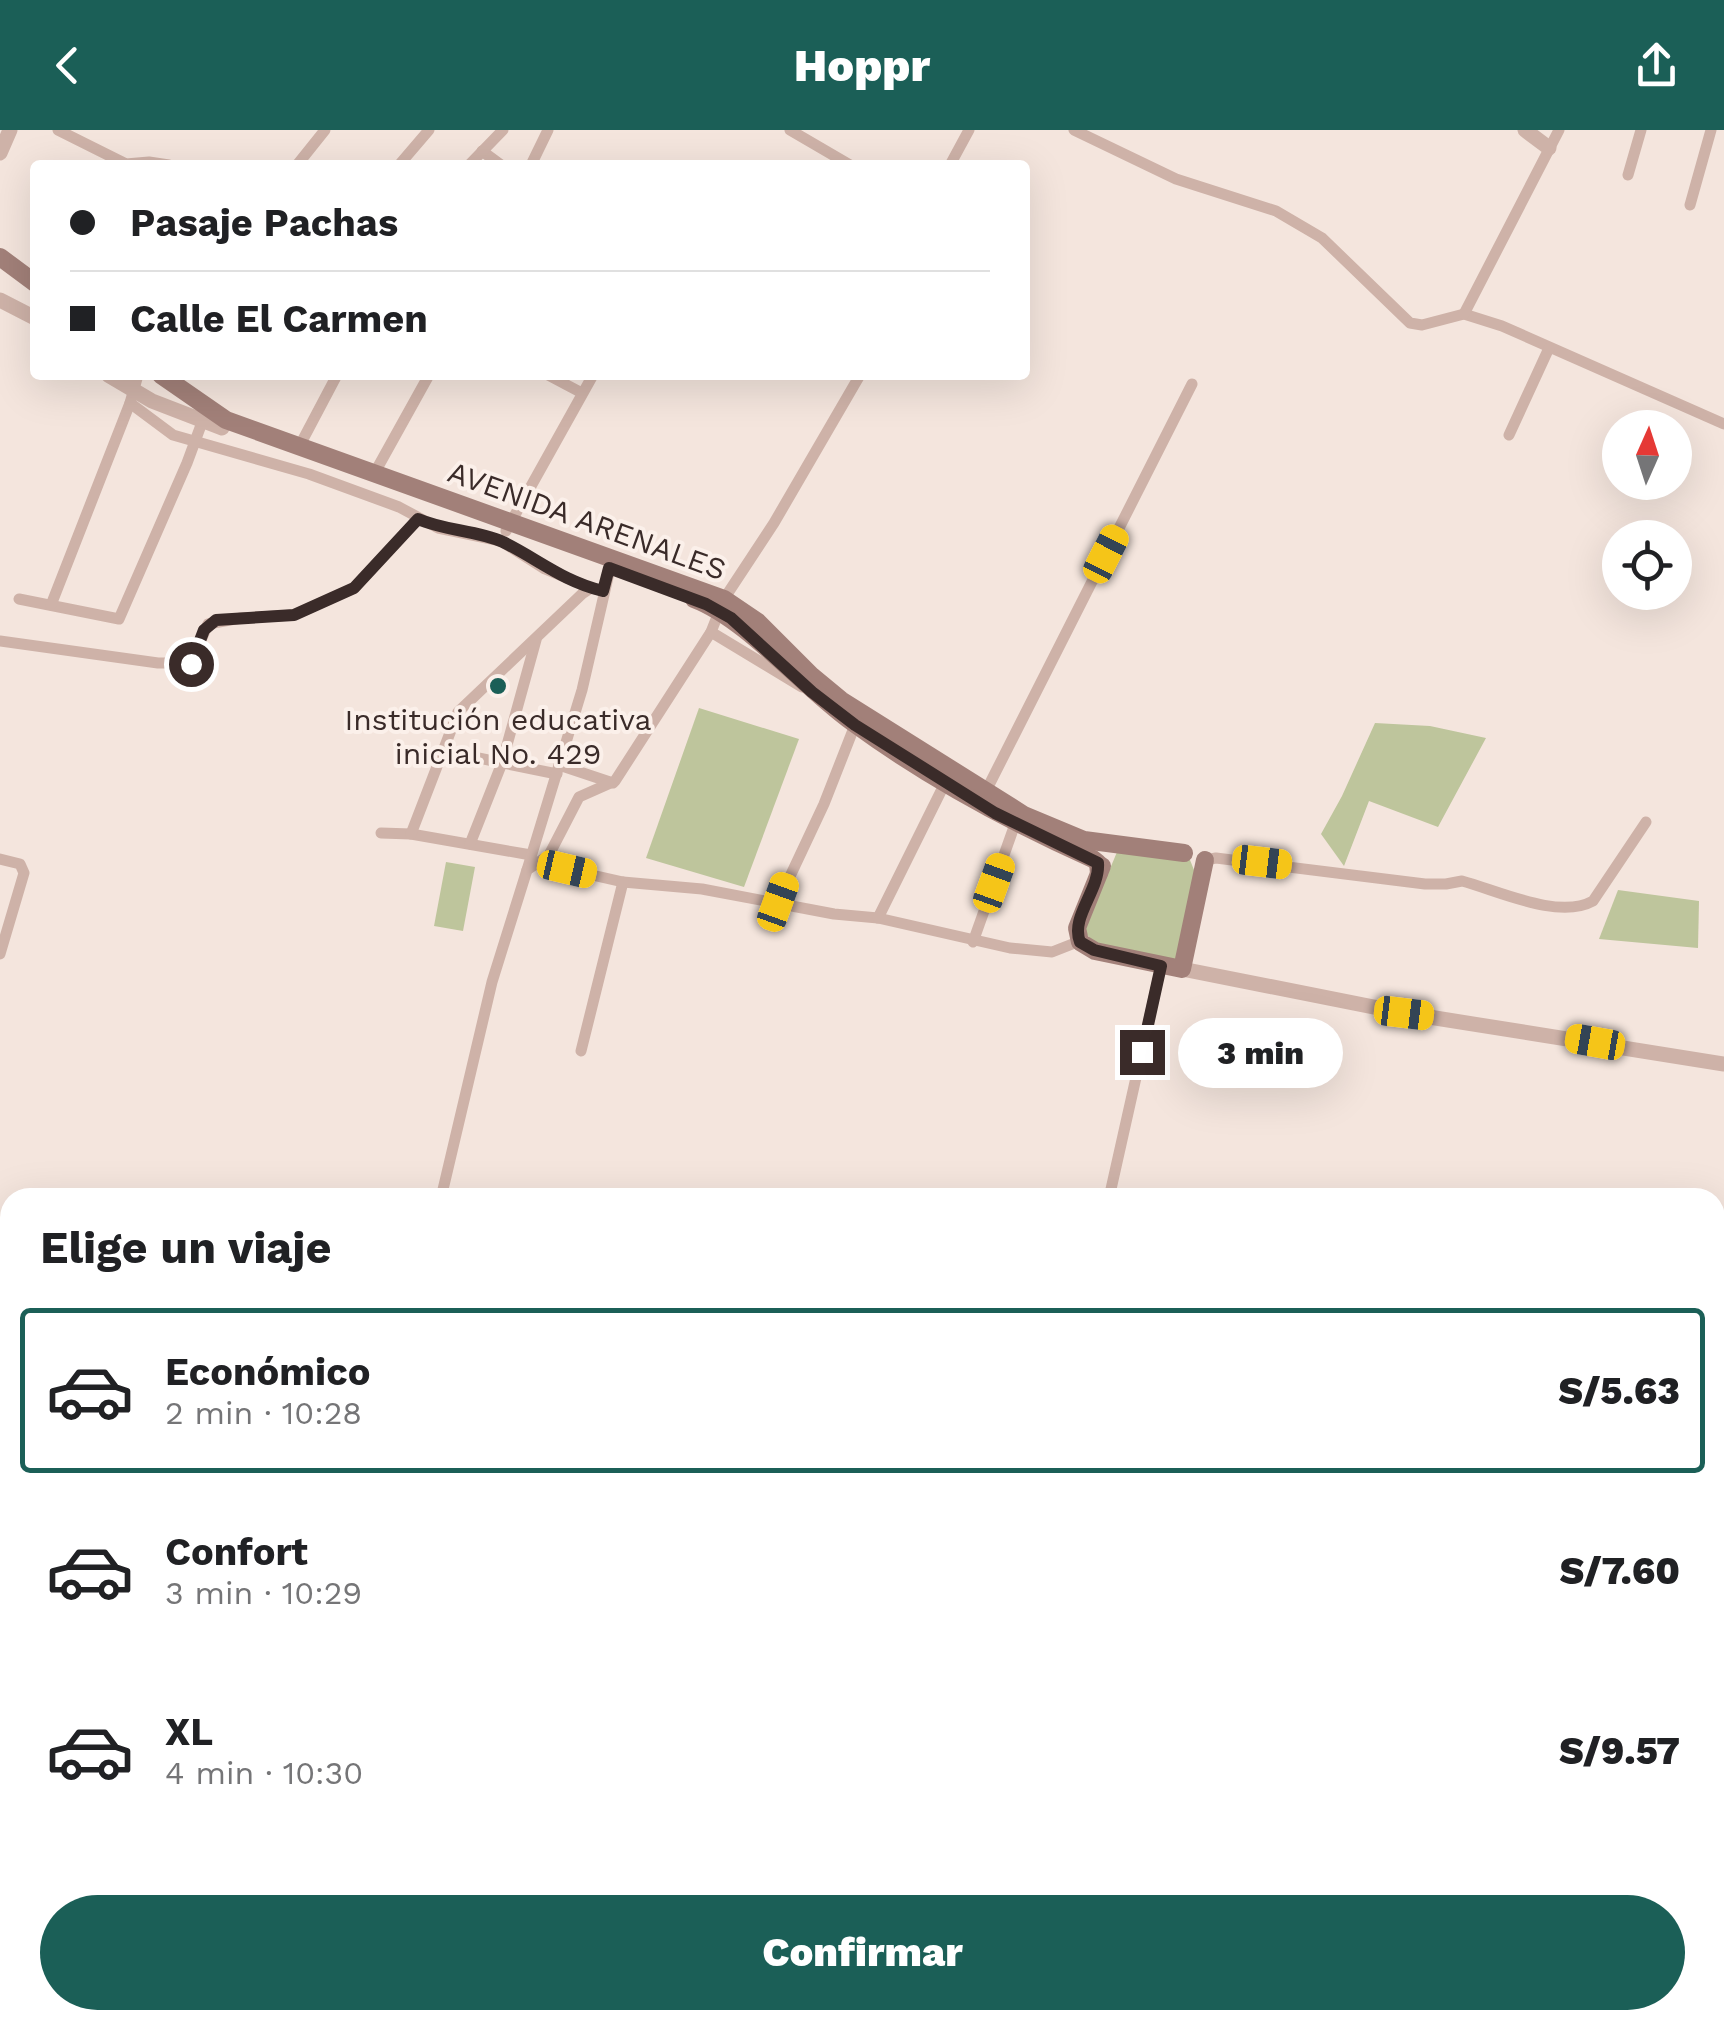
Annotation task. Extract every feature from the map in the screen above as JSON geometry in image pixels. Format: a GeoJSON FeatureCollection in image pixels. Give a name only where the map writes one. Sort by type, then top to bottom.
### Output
{"type":"FeatureCollection","features":[{"type":"Feature","properties":{"kind":"main road"},"geometry":{"type":"LineString","coordinates":[[0,257],[30,278]]}},
{"type":"Feature","properties":{"kind":"main road"},"geometry":{"type":"LineString","coordinates":[[0,270],[30,291]]}},
{"type":"Feature","properties":{"kind":"main road","name":"AVENIDA ARENALES"},"geometry":{"type":"LineString","coordinates":[[167,380],[223,423],[374,474],[758,622],[841,700],[1015,824],[1093,859],[1098,863],[1099,873]]}},
{"type":"Feature","properties":{"kind":"main road"},"geometry":{"type":"LineString","coordinates":[[136,385],[223,423],[509,527]]}},
{"type":"Feature","properties":{"kind":"main road","name":"AVENIDA ARENALES"},"geometry":{"type":"LineString","coordinates":[[722,605],[731,618],[812,692],[855,725],[948,776],[1084,840],[1184,852]]}},
{"type":"Feature","properties":{"kind":"main road"},"geometry":{"type":"LineString","coordinates":[[1112,845],[1077,928],[1080,941],[1094,950],[1182,970],[1205,860]]}},
{"type":"Feature","properties":{"kind":"street"},"geometry":{"type":"LineString","coordinates":[[0,153],[10,130]]}},
{"type":"Feature","properties":{"kind":"street"},"geometry":{"type":"LineString","coordinates":[[58,130],[117,160]]}},
{"type":"Feature","properties":{"kind":"street"},"geometry":{"type":"LineString","coordinates":[[300,160],[326,130]]}},
{"type":"Feature","properties":{"kind":"street"},"geometry":{"type":"LineString","coordinates":[[403,160],[429,130]]}},
{"type":"Feature","properties":{"kind":"street"},"geometry":{"type":"LineString","coordinates":[[474,160],[503,130]]}},
{"type":"Feature","properties":{"kind":"street"},"geometry":{"type":"LineString","coordinates":[[533,160],[548,130]]}},
{"type":"Feature","properties":{"kind":"street"},"geometry":{"type":"LineString","coordinates":[[790,130],[841,160]]}},
{"type":"Feature","properties":{"kind":"street"},"geometry":{"type":"LineString","coordinates":[[953,160],[969,130]]}},
{"type":"Feature","properties":{"kind":"street"},"geometry":{"type":"LineString","coordinates":[[1074,130],[1176,178],[1276,211],[1322,238],[1410,324],[1422,326],[1464,314],[1502,326],[1724,424]]}},
{"type":"Feature","properties":{"kind":"street"},"geometry":{"type":"LineString","coordinates":[[1524,130],[1549,148]]}},
{"type":"Feature","properties":{"kind":"street"},"geometry":{"type":"LineString","coordinates":[[1464,314],[1560,130]]}},
{"type":"Feature","properties":{"kind":"street"},"geometry":{"type":"LineString","coordinates":[[1628,175],[1641,130]]}},
{"type":"Feature","properties":{"kind":"street"},"geometry":{"type":"LineString","coordinates":[[1690,205],[1711,130]]}},
{"type":"Feature","properties":{"kind":"street"},"geometry":{"type":"LineString","coordinates":[[482,151],[494,160]]}},
{"type":"Feature","properties":{"kind":"street"},"geometry":{"type":"LineString","coordinates":[[0,300],[30,315]]}},
{"type":"Feature","properties":{"kind":"street"},"geometry":{"type":"LineString","coordinates":[[0,310],[30,325]]}},
{"type":"Feature","properties":{"kind":"street"},"geometry":{"type":"LineString","coordinates":[[1509,436],[1549,348]]}},
{"type":"Feature","properties":{"kind":"street"},"geometry":{"type":"LineString","coordinates":[[299,447],[335,380]]}},
{"type":"Feature","properties":{"kind":"street"},"geometry":{"type":"LineString","coordinates":[[374,474],[426,380]]}},
{"type":"Feature","properties":{"kind":"street"},"geometry":{"type":"LineString","coordinates":[[557,380],[582,393]]}},
{"type":"Feature","properties":{"kind":"street"},"geometry":{"type":"LineString","coordinates":[[509,527],[589,380]]}},
{"type":"Feature","properties":{"kind":"street"},"geometry":{"type":"LineString","coordinates":[[535,859],[549,854],[579,797],[613,783],[712,632],[722,605],[774,523],[853,380]]}},
{"type":"Feature","properties":{"kind":"street"},"geometry":{"type":"LineString","coordinates":[[986,791],[1192,384]]}},
{"type":"Feature","properties":{"kind":"street"},"geometry":{"type":"LineString","coordinates":[[136,385],[173,434],[309,474],[399,506],[438,528],[501,541],[545,568],[597,589]]}},
{"type":"Feature","properties":{"kind":"street"},"geometry":{"type":"LineString","coordinates":[[51,606],[136,385]]}},
{"type":"Feature","properties":{"kind":"street"},"geometry":{"type":"LineString","coordinates":[[19,599],[119,619],[195,442],[201,414]]}},
{"type":"Feature","properties":{"kind":"street"},"geometry":{"type":"LineString","coordinates":[[0,641],[191,664],[208,624],[294,615],[354,588],[418,519]]}},
{"type":"Feature","properties":{"kind":"street"},"geometry":{"type":"LineString","coordinates":[[443,1188],[492,982],[527,870],[535,859],[582,690],[597,589],[610,564]]}},
{"type":"Feature","properties":{"kind":"street"},"geometry":{"type":"LineString","coordinates":[[411,834],[458,712],[537,636],[597,589]]}},
{"type":"Feature","properties":{"kind":"street"},"geometry":{"type":"LineString","coordinates":[[712,632],[812,692]]}},
{"type":"Feature","properties":{"kind":"street"},"geometry":{"type":"LineString","coordinates":[[470,844],[502,763],[537,636]]}},
{"type":"Feature","properties":{"kind":"street"},"geometry":{"type":"LineString","coordinates":[[778,902],[824,804],[855,725]]}},
{"type":"Feature","properties":{"kind":"street"},"geometry":{"type":"LineString","coordinates":[[444,751],[613,783]]}},
{"type":"Feature","properties":{"kind":"street"},"geometry":{"type":"LineString","coordinates":[[878,918],[948,776]]}},
{"type":"Feature","properties":{"kind":"street"},"geometry":{"type":"LineString","coordinates":[[1184,852],[1205,860],[1216,858],[1425,884],[1462,880],[1562,909],[1580,908],[1594,901],[1646,822]]}},
{"type":"Feature","properties":{"kind":"street"},"geometry":{"type":"LineString","coordinates":[[972,942],[1015,824]]}},
{"type":"Feature","properties":{"kind":"street"},"geometry":{"type":"LineString","coordinates":[[382,833],[470,844],[624,882],[702,890],[878,918],[972,942],[1046,952],[1080,941]]}},
{"type":"Feature","properties":{"kind":"street"},"geometry":{"type":"LineString","coordinates":[[0,860],[20,864],[24,869],[6,912],[0,954]]}},
{"type":"Feature","properties":{"kind":"street"},"geometry":{"type":"LineString","coordinates":[[581,1051],[624,882]]}},
{"type":"Feature","properties":{"kind":"street"},"geometry":{"type":"LineString","coordinates":[[1111,1188],[1161,966]]}},
{"type":"Feature","properties":{"kind":"street"},"geometry":{"type":"LineString","coordinates":[[1182,970],[1404,1013],[1724,1064]]}},
{"type":"Feature","properties":{"kind":"green space"},"geometry":{"type":"Polygon","coordinates":[[[699,708],[799,739],[744,887],[646,858],[699,708]]]}},
{"type":"Feature","properties":{"kind":"green space"},"geometry":{"type":"Polygon","coordinates":[[[1375,723],[1430,726],[1486,738],[1438,827],[1369,801],[1344,866],[1321,834],[1375,723]]]}},
{"type":"Feature","properties":{"kind":"green space"},"geometry":{"type":"Polygon","coordinates":[[[1117,852],[1190,860],[1196,875],[1175,963],[1095,944],[1084,931],[1117,852]]]}},
{"type":"Feature","properties":{"kind":"green space"},"geometry":{"type":"Polygon","coordinates":[[[446,862],[475,867],[463,931],[434,926],[446,862]]]}},
{"type":"Feature","properties":{"kind":"green space"},"geometry":{"type":"Polygon","coordinates":[[[1618,890],[1699,901],[1698,948],[1599,939],[1618,890]]]}},
{"type":"Feature","properties":{"kind":"place","name":"Institución educativa inicial No. 429"},"geometry":{"type":"Point","coordinates":[498,686]}},
{"type":"Feature","properties":{"kind":"route"},"geometry":{"type":"LineString","coordinates":[[191,664],[208,624],[216,620],[294,615],[354,588],[418,519],[438,528],[501,541],[545,568],[591,588],[603,591],[609,568],[706,604],[731,618],[812,692],[855,725],[995,813],[1098,863],[1099,873],[1077,928],[1080,942],[1094,950],[1161,966],[1142,1052]]}}]}
